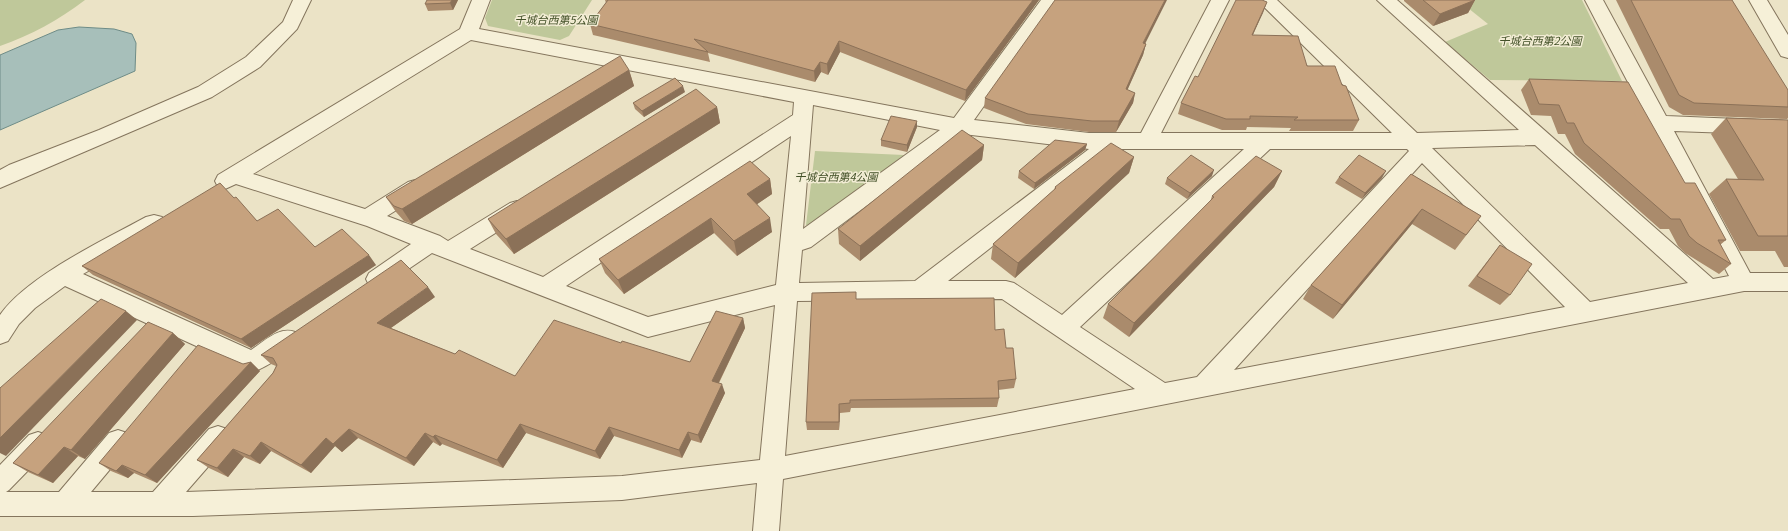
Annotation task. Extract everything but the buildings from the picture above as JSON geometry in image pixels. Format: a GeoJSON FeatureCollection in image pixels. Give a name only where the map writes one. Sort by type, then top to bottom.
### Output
{"type":"FeatureCollection","features":[{"type":"Feature","properties":{"kind":"street"},"geometry":{"type":"LineString","coordinates":[[0,180],[16,171],[106,135],[205,92],[253,62],[291,24],[302,0]]}},
{"type":"Feature","properties":{"kind":"street"},"geometry":{"type":"LineString","coordinates":[[207,192],[468,34],[481,0]]}},
{"type":"Feature","properties":{"kind":"street"},"geometry":{"type":"LineString","coordinates":[[792,240],[804,241],[959,126],[1050,0]]}},
{"type":"Feature","properties":{"kind":"street"},"geometry":{"type":"LineString","coordinates":[[1147,141],[1220,0]]}},
{"type":"Feature","properties":{"kind":"street"},"geometry":{"type":"LineString","coordinates":[[1266,0],[1584,311]]}},
{"type":"Feature","properties":{"kind":"street"},"geometry":{"type":"LineString","coordinates":[[1386,0],[1709,289]]}},
{"type":"Feature","properties":{"kind":"street"},"geometry":{"type":"LineString","coordinates":[[1594,0],[1744,282]]}},
{"type":"Feature","properties":{"kind":"street"},"geometry":{"type":"LineString","coordinates":[[1758,0],[1788,51]]}},
{"type":"Feature","properties":{"kind":"street"},"geometry":{"type":"LineString","coordinates":[[468,34],[719,82],[803,108],[1089,142],[1266,141],[1417,146],[1539,136]]}},
{"type":"Feature","properties":{"kind":"street"},"geometry":{"type":"LineString","coordinates":[[602,75],[622,63]]}},
{"type":"Feature","properties":{"kind":"street"},"geometry":{"type":"LineString","coordinates":[[699,94],[719,82]]}},
{"type":"Feature","properties":{"kind":"street"},"geometry":{"type":"LineString","coordinates":[[766,531],[803,108]]}},
{"type":"Feature","properties":{"kind":"street"},"geometry":{"type":"LineString","coordinates":[[545,288],[803,108]]}},
{"type":"Feature","properties":{"kind":"street"},"geometry":{"type":"LineString","coordinates":[[1660,123],[1788,128]]}},
{"type":"Feature","properties":{"kind":"street"},"geometry":{"type":"LineString","coordinates":[[919,291],[1113,141]]}},
{"type":"Feature","properties":{"kind":"street"},"geometry":{"type":"LineString","coordinates":[[1063,329],[1266,141]]}},
{"type":"Feature","properties":{"kind":"street"},"geometry":{"type":"LineString","coordinates":[[1204,386],[1417,146]]}},
{"type":"Feature","properties":{"kind":"street"},"geometry":{"type":"LineString","coordinates":[[234,176],[367,218],[648,327],[787,292],[1006,290],[1162,394]]}},
{"type":"Feature","properties":{"kind":"street"},"geometry":{"type":"LineString","coordinates":[[367,218],[434,177]]}},
{"type":"Feature","properties":{"kind":"street"},"geometry":{"type":"LineString","coordinates":[[359,291],[531,200]]}},
{"type":"Feature","properties":{"kind":"street"},"geometry":{"type":"LineString","coordinates":[[0,334],[6,321],[27,300],[64,275],[173,212]]}},
{"type":"Feature","properties":{"kind":"street"},"geometry":{"type":"LineString","coordinates":[[64,275],[253,362],[306,327]]}},
{"type":"Feature","properties":{"kind":"street"},"geometry":{"type":"LineString","coordinates":[[0,504],[193,504],[622,488],[771,470],[1584,311],[1744,282],[1788,282]]}},
{"type":"Feature","properties":{"kind":"street"},"geometry":{"type":"LineString","coordinates":[[92,311],[109,296]]}},
{"type":"Feature","properties":{"kind":"street"},"geometry":{"type":"LineString","coordinates":[[141,335],[158,318]]}},
{"type":"Feature","properties":{"kind":"street"},"geometry":{"type":"LineString","coordinates":[[189,358],[204,340]]}},
{"type":"Feature","properties":{"kind":"street"},"geometry":{"type":"LineString","coordinates":[[159,504],[232,422]]}},
{"type":"Feature","properties":{"kind":"street"},"geometry":{"type":"LineString","coordinates":[[65,504],[132,425]]}},
{"type":"Feature","properties":{"kind":"street"},"geometry":{"type":"LineString","coordinates":[[0,482],[54,426]]}},
{"type":"Feature","properties":{"kind":"green space"},"geometry":{"type":"Polygon","coordinates":[[[0,0],[85,0],[44,26],[23,37],[0,46],[0,0]]]}},
{"type":"Feature","properties":{"kind":"green space","name":"千城台西第5公園"},"geometry":{"type":"Polygon","coordinates":[[[492,0],[592,0],[569,36],[560,40],[488,26],[485,18],[492,0]]]}},
{"type":"Feature","properties":{"kind":"green space","name":"千城台西第2公園"},"geometry":{"type":"Polygon","coordinates":[[[1458,0],[1582,0],[1622,81],[1490,80],[1445,42],[1488,24],[1458,0]]]}},
{"type":"Feature","properties":{"kind":"green space","name":"千城台西第4公園"},"geometry":{"type":"Polygon","coordinates":[[[815,151],[904,155],[813,226],[806,225],[815,151]]]}},
{"type":"Feature","properties":{"kind":"water"},"geometry":{"type":"Polygon","coordinates":[[[79,27],[114,29],[132,34],[136,43],[135,71],[0,130],[0,55],[58,30],[79,27]]]}}]}
